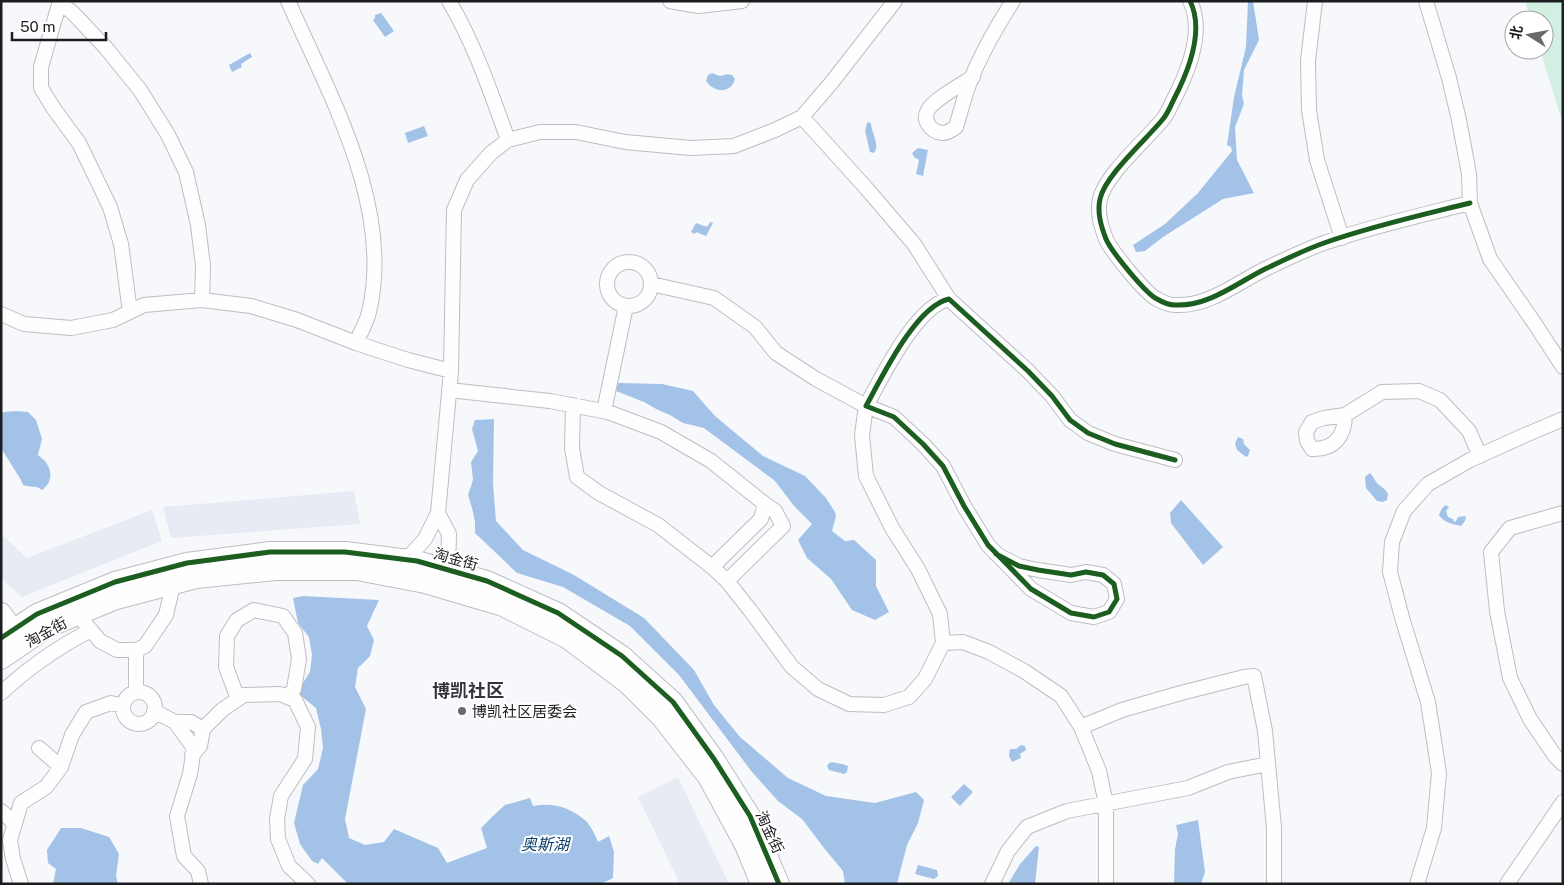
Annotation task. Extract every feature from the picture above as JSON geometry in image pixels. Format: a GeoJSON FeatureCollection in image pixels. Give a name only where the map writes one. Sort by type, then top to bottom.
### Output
{"type":"FeatureCollection","features":[{"type":"Feature","properties":{"kind":"street"},"geometry":{"type":"LineString","coordinates":[[288,1],[331,93],[364,186],[374,237],[374,277],[369,313],[356,343]]}},
{"type":"Feature","properties":{"kind":"street"},"geometry":{"type":"LineString","coordinates":[[449,1],[461,21],[508,140]]}},
{"type":"Feature","properties":{"kind":"street"},"geometry":{"type":"LineString","coordinates":[[670,1],[699,6],[742,1]]}},
{"type":"Feature","properties":{"kind":"street"},"geometry":{"type":"LineString","coordinates":[[406,560],[425,539],[438,514],[451,371],[454,210],[467,180],[491,153],[508,140],[540,132],[576,132],[625,142],[691,148],[734,146],[775,130],[802,117],[843,68],[894,1]]}},
{"type":"Feature","properties":{"kind":"street"},"geometry":{"type":"LineString","coordinates":[[973,77],[998,25],[1013,1]]}},
{"type":"Feature","properties":{"kind":"street"},"geometry":{"type":"LineString","coordinates":[[1190,1],[1193,6],[1196,30],[1191,60],[1180,88],[1164,117],[1107,184],[1101,198],[1099,216],[1107,242],[1122,263],[1156,299],[1173,305],[1193,305],[1323,243],[1470,203]]}},
{"type":"Feature","properties":{"kind":"street"},"geometry":{"type":"LineString","coordinates":[[1315,1],[1308,61],[1309,110],[1317,160],[1342,238]]}},
{"type":"Feature","properties":{"kind":"street"},"geometry":{"type":"LineString","coordinates":[[1426,1],[1449,78],[1459,120],[1469,174],[1470,203],[1490,259],[1563,367]]}},
{"type":"Feature","properties":{"kind":"street"},"geometry":{"type":"LineString","coordinates":[[130,312],[121,244],[110,207],[79,143],[41,88],[41,67],[60,2],[106,48],[140,90],[167,134],[186,172],[198,225],[203,266],[202,300]]}},
{"type":"Feature","properties":{"kind":"street"},"geometry":{"type":"LineString","coordinates":[[802,117],[867,188],[914,244],[949,299],[1028,371],[1052,396],[1070,420],[1088,433],[1115,444],[1175,460]]}},
{"type":"Feature","properties":{"kind":"street"},"geometry":{"type":"LineString","coordinates":[[628,262],[635,262],[647,270],[651,284],[650,292],[640,303],[626,306],[613,299],[607,286],[610,272],[615,267],[628,262]]}},
{"type":"Feature","properties":{"kind":"street"},"geometry":{"type":"LineString","coordinates":[[651,284],[714,298],[755,327],[776,353],[816,379],[866,406],[894,417],[943,466],[988,546],[996,554],[1031,589],[1071,613],[1094,618],[1109,612],[1117,599],[1114,584],[1103,575],[1086,572],[1071,575],[1038,570],[1019,566],[996,554]]}},
{"type":"Feature","properties":{"kind":"street"},"geometry":{"type":"LineString","coordinates":[[573,405],[572,448],[577,477],[600,493],[658,525],[712,567],[727,581],[792,667],[818,689],[849,704],[884,705],[909,697],[925,679],[942,643],[940,614],[918,569],[892,528],[866,476],[862,435],[866,406],[912,328],[940,301],[949,299]]}},
{"type":"Feature","properties":{"kind":"street"},"geometry":{"type":"LineString","coordinates":[[1,314],[24,324],[71,328],[113,320],[144,306],[202,300],[251,306],[297,320],[356,343],[408,360],[451,371]]}},
{"type":"Feature","properties":{"kind":"street"},"geometry":{"type":"LineString","coordinates":[[604,411],[626,306]]}},
{"type":"Feature","properties":{"kind":"street"},"geometry":{"type":"LineString","coordinates":[[449,390],[550,401],[604,411],[662,432],[711,462],[774,511],[784,526],[727,581]]}},
{"type":"Feature","properties":{"kind":"street"},"geometry":{"type":"LineString","coordinates":[[1345,415],[1382,392],[1419,391],[1440,400],[1469,431],[1480,456]]}},
{"type":"Feature","properties":{"kind":"street"},"geometry":{"type":"LineString","coordinates":[[1417,884],[1434,828],[1439,774],[1428,702],[1390,572],[1392,542],[1404,511],[1428,484],[1480,456],[1563,419]]}},
{"type":"Feature","properties":{"kind":"street"},"geometry":{"type":"LineString","coordinates":[[712,567],[761,519],[765,504]]}},
{"type":"Feature","properties":{"kind":"street"},"geometry":{"type":"LineString","coordinates":[[1563,513],[1510,528],[1491,552],[1497,612],[1510,678],[1530,719],[1554,756],[1563,764]]}},
{"type":"Feature","properties":{"kind":"street"},"geometry":{"type":"LineString","coordinates":[[435,573],[449,534],[438,514]]}},
{"type":"Feature","properties":{"kind":"street","name":"淘金街"},"geometry":{"type":"LineString","coordinates":[[1,659],[13,637],[37,614],[115,582],[187,563],[270,552],[345,552],[406,560],[435,573]]}},
{"type":"Feature","properties":{"kind":"street","name":"淘金街"},"geometry":{"type":"LineString","coordinates":[[13,637],[48,627],[85,622],[116,599],[196,578],[276,570],[357,570],[435,573],[488,581],[558,613],[622,656],[673,702],[714,759],[750,816],[758,854],[761,884]]}},
{"type":"Feature","properties":{"kind":"street"},"geometry":{"type":"LineString","coordinates":[[1,693],[25,671],[57,649],[85,622],[100,641],[117,650],[136,650],[145,646],[166,615],[174,585]]}},
{"type":"Feature","properties":{"kind":"street"},"geometry":{"type":"LineString","coordinates":[[238,699],[226,667],[227,636],[237,620],[254,610],[283,616],[295,632],[300,659],[294,689],[287,697]]}},
{"type":"Feature","properties":{"kind":"street"},"geometry":{"type":"LineString","coordinates":[[1,613],[13,637]]}},
{"type":"Feature","properties":{"kind":"street"},"geometry":{"type":"LineString","coordinates":[[942,643],[963,642],[989,652],[1024,671],[1061,696],[1082,726],[1099,771],[1106,804],[1106,884]]}},
{"type":"Feature","properties":{"kind":"street"},"geometry":{"type":"LineString","coordinates":[[136,650],[136,692]]}},
{"type":"Feature","properties":{"kind":"street"},"geometry":{"type":"LineString","coordinates":[[1082,726],[1147,702],[1254,676],[1265,730],[1274,828],[1274,884]]}},
{"type":"Feature","properties":{"kind":"street"},"geometry":{"type":"LineString","coordinates":[[136,692],[142,692],[150,697],[154,706],[154,711],[149,720],[139,724],[133,723],[125,716],[123,706],[127,697],[136,692]]}},
{"type":"Feature","properties":{"kind":"street"},"geometry":{"type":"LineString","coordinates":[[192,756],[200,746],[203,729],[222,710],[244,695],[280,694],[295,700],[308,727],[305,759],[281,796],[276,819],[278,839],[289,866],[308,884]]}},
{"type":"Feature","properties":{"kind":"street"},"geometry":{"type":"LineString","coordinates":[[21,884],[13,859],[10,840],[21,803],[46,786],[61,767],[72,735],[86,712],[111,703],[123,706]]}},
{"type":"Feature","properties":{"kind":"street"},"geometry":{"type":"LineString","coordinates":[[154,711],[175,722],[194,748],[190,774],[177,816],[184,856],[198,871],[201,884]]}},
{"type":"Feature","properties":{"kind":"street"},"geometry":{"type":"LineString","coordinates":[[175,722],[191,722],[203,729]]}},
{"type":"Feature","properties":{"kind":"street"},"geometry":{"type":"LineString","coordinates":[[39,748],[61,767]]}},
{"type":"Feature","properties":{"kind":"street"},"geometry":{"type":"LineString","coordinates":[[992,884],[1008,851],[1027,827],[1067,811],[1188,788],[1228,772],[1268,764]]}},
{"type":"Feature","properties":{"kind":"street"},"geometry":{"type":"LineString","coordinates":[[1506,884],[1563,802]]}},
{"type":"Feature","properties":{"kind":"street"},"geometry":{"type":"LineString","coordinates":[[1,811],[14,823]]}},
{"type":"Feature","properties":{"kind":"street","name":"淘金街"},"geometry":{"type":"LineString","coordinates":[[758,854],[780,884]]}},
{"type":"Feature","properties":{"kind":"shaded area"},"geometry":{"type":"Polygon","coordinates":[[[354,491],[360,524],[171,538],[163,507],[354,491]]]}},
{"type":"Feature","properties":{"kind":"shaded area"},"geometry":{"type":"Polygon","coordinates":[[[152,510],[162,541],[22,597],[1,578],[1,534],[27,558],[152,510]]]}},
{"type":"Feature","properties":{"kind":"shaded area"},"geometry":{"type":"Polygon","coordinates":[[[678,777],[729,884],[680,884],[638,797],[678,777]]]}},
{"type":"Feature","properties":{"kind":"green space"},"geometry":{"type":"Polygon","coordinates":[[[1525,1],[1563,1],[1563,124],[1543,60],[1554,60],[1554,10],[1528,10],[1525,1]]]}},
{"type":"Feature","properties":{"kind":"water"},"geometry":{"type":"Polygon","coordinates":[[[1248,1],[1253,1],[1259,40],[1244,70],[1242,95],[1244,104],[1235,127],[1237,160],[1254,193],[1223,199],[1163,237],[1145,251],[1136,252],[1133,245],[1165,224],[1198,193],[1232,151],[1231,147],[1227,145],[1234,97],[1246,47],[1248,1]]]}},
{"type":"Feature","properties":{"kind":"water"},"geometry":{"type":"Polygon","coordinates":[[[381,13],[394,31],[385,37],[373,20],[375,15],[381,13]]]}},
{"type":"Feature","properties":{"kind":"water"},"geometry":{"type":"Polygon","coordinates":[[[250,53],[252,57],[241,64],[242,67],[232,72],[229,65],[250,53]]]}},
{"type":"Feature","properties":{"kind":"water"},"geometry":{"type":"Polygon","coordinates":[[[712,73],[720,76],[732,75],[735,79],[730,87],[718,90],[706,81],[708,75],[712,73]]]}},
{"type":"Feature","properties":{"kind":"water"},"geometry":{"type":"Polygon","coordinates":[[[869,122],[876,143],[874,153],[870,152],[865,131],[869,122]]]}},
{"type":"Feature","properties":{"kind":"water"},"geometry":{"type":"Polygon","coordinates":[[[424,126],[428,136],[408,143],[405,133],[424,126]]]}},
{"type":"Feature","properties":{"kind":"water"},"geometry":{"type":"Polygon","coordinates":[[[918,148],[928,150],[923,176],[916,174],[919,160],[912,153],[918,148]]]}},
{"type":"Feature","properties":{"kind":"water"},"geometry":{"type":"Polygon","coordinates":[[[710,222],[713,223],[706,236],[691,232],[696,223],[707,227],[710,222]]]}},
{"type":"Feature","properties":{"kind":"water"},"geometry":{"type":"Polygon","coordinates":[[[618,383],[662,384],[693,391],[715,416],[763,456],[805,476],[826,498],[835,512],[836,516],[832,531],[845,541],[854,540],[876,560],[876,586],[889,612],[875,620],[852,610],[831,579],[807,558],[798,540],[812,524],[794,506],[775,481],[704,428],[683,423],[644,402],[616,391],[618,383]]]}},
{"type":"Feature","properties":{"kind":"water"},"geometry":{"type":"Polygon","coordinates":[[[16,411],[28,412],[36,420],[42,439],[38,455],[49,467],[50,475],[49,482],[42,490],[23,485],[1,448],[1,414],[16,411]]]}},
{"type":"Feature","properties":{"kind":"water"},"geometry":{"type":"Polygon","coordinates":[[[494,419],[493,483],[496,521],[523,550],[574,575],[644,618],[694,670],[714,705],[740,737],[788,778],[826,796],[875,803],[916,792],[924,800],[918,823],[907,845],[897,884],[845,884],[843,871],[802,819],[778,801],[752,772],[679,675],[630,626],[563,587],[517,573],[475,533],[475,522],[468,495],[473,480],[471,462],[478,451],[472,429],[475,420],[494,419]]]}},
{"type":"Feature","properties":{"kind":"water"},"geometry":{"type":"Polygon","coordinates":[[[1238,437],[1243,439],[1244,444],[1250,450],[1246,457],[1237,450],[1235,443],[1238,437]]]}},
{"type":"Feature","properties":{"kind":"water"},"geometry":{"type":"Polygon","coordinates":[[[1370,473],[1387,492],[1387,500],[1383,502],[1377,501],[1366,488],[1365,477],[1370,473]]]}},
{"type":"Feature","properties":{"kind":"water"},"geometry":{"type":"Polygon","coordinates":[[[1181,500],[1223,547],[1203,565],[1171,523],[1170,513],[1181,500]]]}},
{"type":"Feature","properties":{"kind":"water"},"geometry":{"type":"Polygon","coordinates":[[[1446,505],[1449,507],[1446,511],[1448,517],[1453,519],[1454,522],[1458,517],[1466,516],[1461,526],[1441,518],[1439,515],[1442,508],[1446,505]]]}},
{"type":"Feature","properties":{"kind":"water","name":"奥斯湖"},"geometry":{"type":"Polygon","coordinates":[[[303,596],[379,600],[367,626],[374,640],[370,656],[358,668],[355,687],[366,709],[345,819],[349,838],[365,845],[384,842],[394,829],[438,848],[447,863],[487,848],[481,828],[505,805],[530,798],[533,806],[554,805],[574,812],[590,825],[598,842],[609,836],[614,852],[613,878],[601,884],[348,884],[322,858],[318,864],[312,861],[300,844],[294,823],[303,785],[318,769],[323,748],[316,708],[300,695],[299,689],[310,672],[312,655],[309,637],[298,623],[293,598],[303,596]]]}},
{"type":"Feature","properties":{"kind":"water"},"geometry":{"type":"Polygon","coordinates":[[[1021,745],[1025,746],[1026,750],[1020,754],[1021,758],[1012,762],[1009,756],[1010,749],[1016,749],[1021,745]]]}},
{"type":"Feature","properties":{"kind":"water"},"geometry":{"type":"Polygon","coordinates":[[[832,762],[848,766],[847,772],[844,774],[829,770],[827,766],[832,762]]]}},
{"type":"Feature","properties":{"kind":"water"},"geometry":{"type":"Polygon","coordinates":[[[964,784],[973,792],[960,806],[951,797],[964,784]]]}},
{"type":"Feature","properties":{"kind":"water"},"geometry":{"type":"Polygon","coordinates":[[[1198,820],[1205,872],[1201,884],[1174,884],[1175,849],[1178,834],[1176,825],[1198,820]]]}},
{"type":"Feature","properties":{"kind":"water"},"geometry":{"type":"Polygon","coordinates":[[[61,828],[81,828],[109,837],[119,854],[116,876],[118,884],[53,884],[56,869],[48,863],[47,850],[61,828]]]}},
{"type":"Feature","properties":{"kind":"water"},"geometry":{"type":"Polygon","coordinates":[[[1036,846],[1039,847],[1035,884],[1008,884],[1020,864],[1036,846]]]}},
{"type":"Feature","properties":{"kind":"water"},"geometry":{"type":"Polygon","coordinates":[[[918,865],[937,870],[938,876],[934,879],[915,874],[918,865]]]}},
{"type":"Feature","properties":{"kind":"cycle path"},"geometry":{"type":"LineString","coordinates":[[1190,1],[1196,25],[1193,51],[1185,77],[1168,112],[1118,168],[1103,189],[1099,204],[1101,224],[1109,245],[1129,272],[1152,295],[1161,301],[1173,305],[1187,305],[1199,302],[1222,293],[1279,262],[1324,243],[1379,226],[1470,203]]}},
{"type":"Feature","properties":{"kind":"cycle path"},"geometry":{"type":"LineString","coordinates":[[996,554],[1019,566],[1038,570],[1071,575],[1086,572],[1103,575],[1114,584],[1117,599],[1109,612],[1094,617],[1071,613],[1031,589],[988,545],[964,506],[943,466],[894,417],[866,406],[912,328],[937,304],[949,299],[1028,371],[1052,396],[1070,420],[1088,433],[1115,444],[1175,460]]}},
{"type":"Feature","properties":{"kind":"cycle path"},"geometry":{"type":"LineString","coordinates":[[1,638],[37,614],[115,582],[187,563],[270,552],[345,552],[417,561],[487,581],[558,613],[622,656],[673,702],[714,759],[750,816],[779,884]]}},
{"type":"Feature","properties":{"kind":"place","name":"博凯社区居委会"},"geometry":{"type":"Point","coordinates":[462,711]}},
{"type":"Feature","properties":{"kind":"district","name":"博凯社区"},"geometry":{"type":"Point","coordinates":[468,690]}}]}
